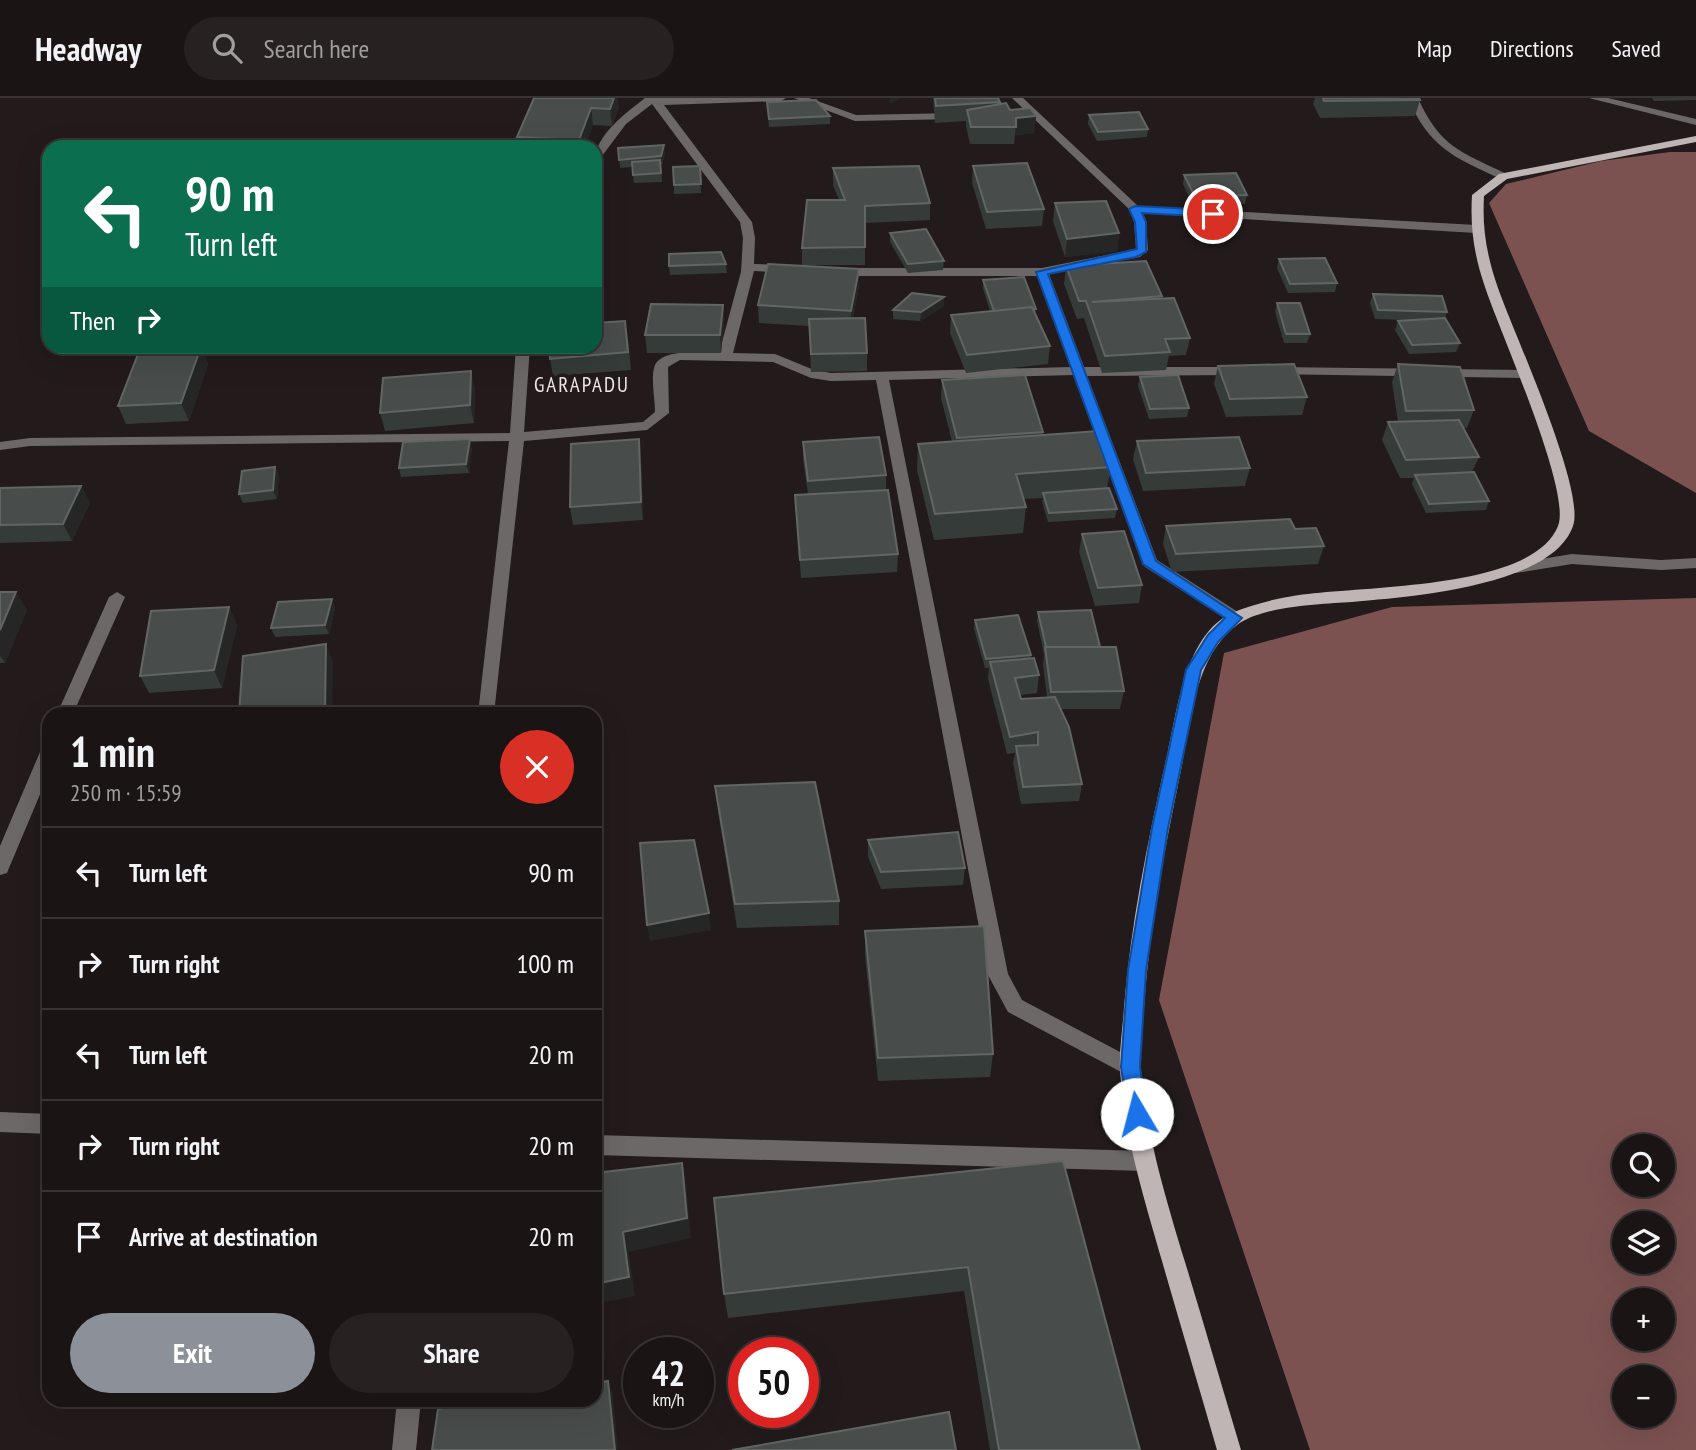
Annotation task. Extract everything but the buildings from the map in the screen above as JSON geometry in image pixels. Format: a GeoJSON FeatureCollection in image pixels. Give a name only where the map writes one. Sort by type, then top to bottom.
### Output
{"type":"FeatureCollection","features":[{"type":"Feature","properties":{"kind":"main road"},"geometry":{"type":"LineString","coordinates":[[1229,1450],[1144,1161],[1130,1067],[1137,970],[1160,828],[1194,670],[1213,638],[1235,618],[1293,601],[1472,581],[1516,568],[1549,550],[1566,526],[1568,504],[1525,374],[1492,287],[1476,229],[1478,195],[1503,176],[1696,139]]}},
{"type":"Feature","properties":{"kind":"street"},"geometry":{"type":"LineString","coordinates":[[602,149],[622,122],[654,99],[781,98]]}},
{"type":"Feature","properties":{"kind":"street"},"geometry":{"type":"LineString","coordinates":[[799,98],[855,118],[964,116]]}},
{"type":"Feature","properties":{"kind":"street"},"geometry":{"type":"LineString","coordinates":[[817,271],[992,274],[1042,272],[1136,254],[1142,250],[1140,222],[1135,209],[1017,98]]}},
{"type":"Feature","properties":{"kind":"street"},"geometry":{"type":"LineString","coordinates":[[1413,98],[1422,121],[1439,145],[1503,176]]}},
{"type":"Feature","properties":{"kind":"street"},"geometry":{"type":"LineString","coordinates":[[1594,98],[1696,122]]}},
{"type":"Feature","properties":{"kind":"street"},"geometry":{"type":"LineString","coordinates":[[654,99],[746,222],[750,242],[748,267],[725,357]]}},
{"type":"Feature","properties":{"kind":"street"},"geometry":{"type":"LineString","coordinates":[[1020,114],[1034,114]]}},
{"type":"Feature","properties":{"kind":"street"},"geometry":{"type":"LineString","coordinates":[[1135,209],[1476,229]]}},
{"type":"Feature","properties":{"kind":"street"},"geometry":{"type":"LineString","coordinates":[[748,267],[803,270]]}},
{"type":"Feature","properties":{"kind":"street"},"geometry":{"type":"LineString","coordinates":[[1042,272],[1150,564],[1235,618]]}},
{"type":"Feature","properties":{"kind":"street"},"geometry":{"type":"LineString","coordinates":[[487,707],[517,437],[522,354]]}},
{"type":"Feature","properties":{"kind":"street"},"geometry":{"type":"LineString","coordinates":[[0,446],[30,442],[517,437],[648,426],[662,413],[660,373],[664,362],[678,356],[775,358],[811,374],[831,377],[1166,370],[1525,374]]}},
{"type":"Feature","properties":{"kind":"street"},"geometry":{"type":"LineString","coordinates":[[882,378],[998,975],[1015,1006],[1130,1067]]}},
{"type":"Feature","properties":{"kind":"street"},"geometry":{"type":"LineString","coordinates":[[1516,568],[1572,559],[1661,565],[1696,563]]}},
{"type":"Feature","properties":{"kind":"street"},"geometry":{"type":"LineString","coordinates":[[68,707],[117,597]]}},
{"type":"Feature","properties":{"kind":"street"},"geometry":{"type":"LineString","coordinates":[[0,868],[42,769]]}},
{"type":"Feature","properties":{"kind":"street"},"geometry":{"type":"LineString","coordinates":[[0,1122],[42,1124]]}},
{"type":"Feature","properties":{"kind":"street"},"geometry":{"type":"LineString","coordinates":[[602,1145],[1144,1161]]}},
{"type":"Feature","properties":{"kind":"street"},"geometry":{"type":"LineString","coordinates":[[404,1450],[408,1407]]}},
{"type":"Feature","properties":{"kind":"shaded area"},"geometry":{"type":"Polygon","coordinates":[[[1670,152],[1696,152],[1696,493],[1589,431],[1489,203],[1506,184],[1601,161],[1670,152]]]}},
{"type":"Feature","properties":{"kind":"shaded area"},"geometry":{"type":"Polygon","coordinates":[[[1696,598],[1696,1450],[1310,1450],[1159,1000],[1224,653],[1392,607],[1696,598]]]}},
{"type":"Feature","properties":{"kind":"district","name":"GARAPADU"},"geometry":{"type":"Point","coordinates":[582,384]}},
{"type":"Feature","properties":{"kind":"route"},"geometry":{"type":"LineString","coordinates":[[1137,1114],[1130,1067],[1137,970],[1160,828],[1180,746],[1194,670],[1213,638],[1235,618],[1150,564],[1042,272],[1136,254],[1142,250],[1140,222],[1135,209],[1213,214]]}}]}
